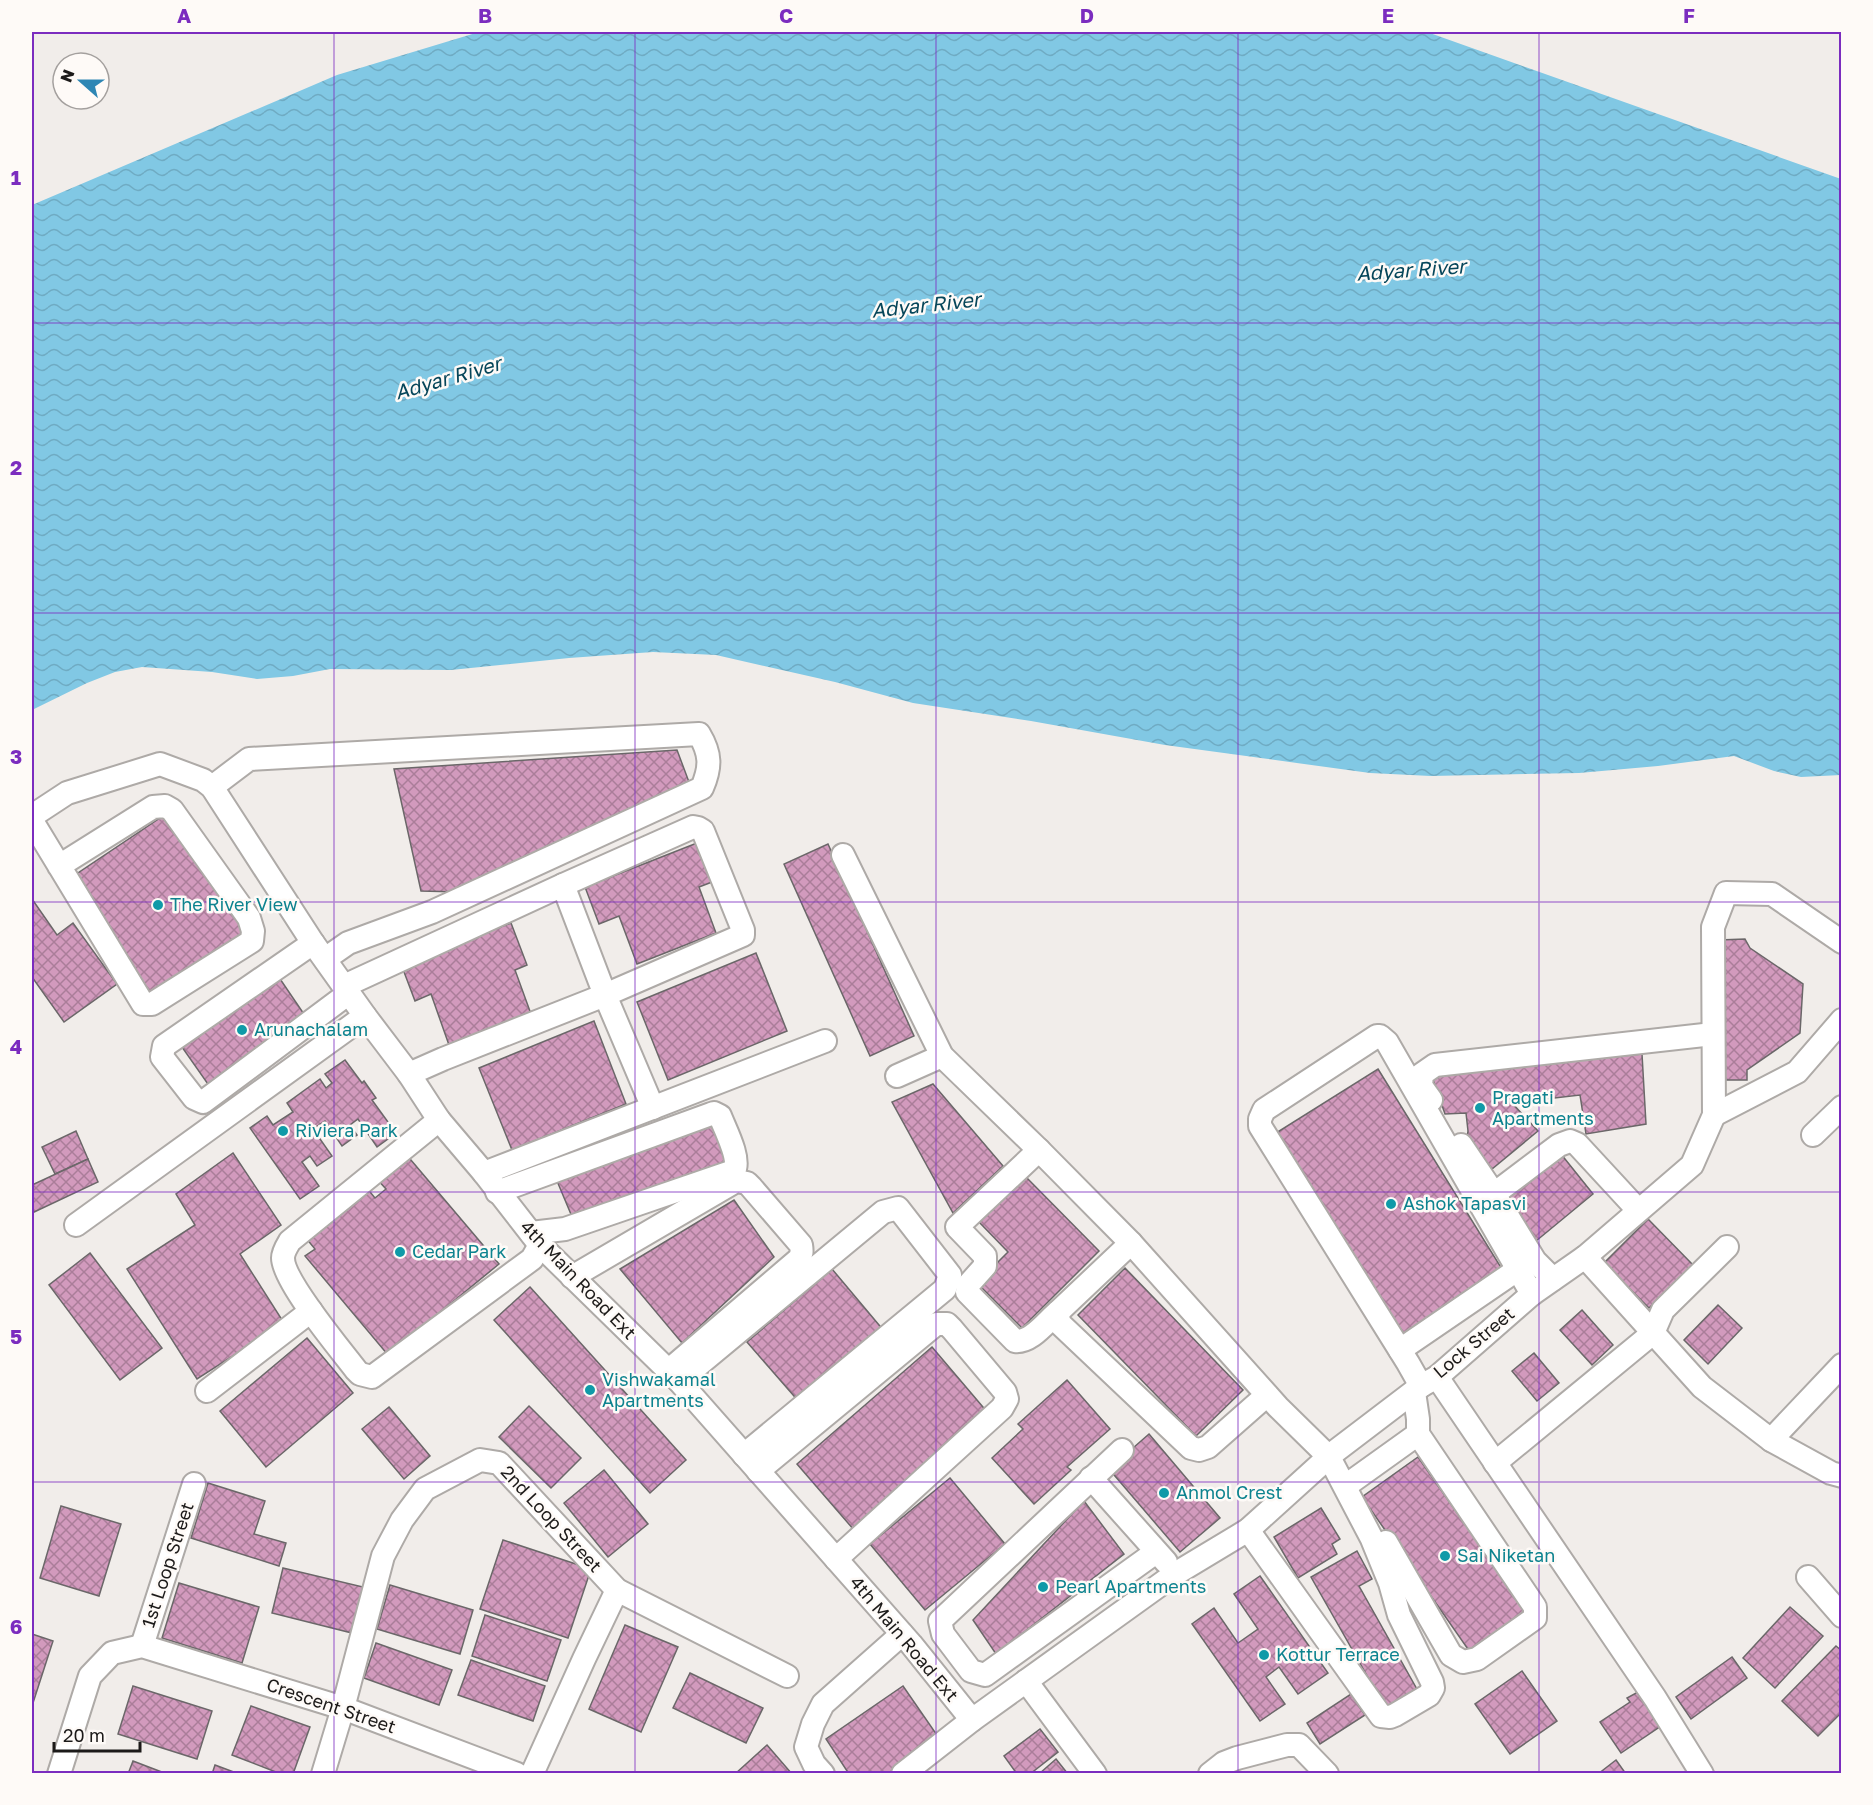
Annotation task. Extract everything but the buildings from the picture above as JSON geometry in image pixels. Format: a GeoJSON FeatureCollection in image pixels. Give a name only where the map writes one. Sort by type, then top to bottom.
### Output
{"type":"FeatureCollection","features":[{"type":"Feature","properties":{"kind":"street"},"geometry":{"type":"LineString","coordinates":[[32,816],[67,793],[160,764],[207,783],[249,759],[699,734],[707,748],[708,773],[702,788],[432,912],[348,943],[319,951],[164,1046],[162,1057],[194,1098],[203,1102],[346,990],[563,885],[693,827],[703,831],[743,930],[741,937],[409,1074]]}},
{"type":"Feature","properties":{"kind":"street","name":"4th Main Road Ext"},"geometry":{"type":"LineString","coordinates":[[207,783],[319,951],[409,1074],[439,1120],[535,1239],[673,1376],[902,1634],[972,1720]]}},
{"type":"Feature","properties":{"kind":"street"},"geometry":{"type":"LineString","coordinates":[[32,821],[59,866],[143,1004],[152,1005],[252,940],[253,931],[249,918],[172,810],[165,806],[153,807],[59,866]]}},
{"type":"Feature","properties":{"kind":"street"},"geometry":{"type":"LineString","coordinates":[[843,855],[942,1056],[1131,1243],[1267,1395],[1331,1455],[1351,1482],[1451,1655],[1463,1662],[1477,1659],[1522,1629],[1535,1618],[1535,1607],[1418,1434],[1418,1419],[1424,1385]]}},
{"type":"Feature","properties":{"kind":"street"},"geometry":{"type":"LineString","coordinates":[[563,885],[605,995],[653,1108]]}},
{"type":"Feature","properties":{"kind":"street","name":"Lock Street"},"geometry":{"type":"LineString","coordinates":[[903,1773],[972,1720],[1176,1574],[1248,1530],[1331,1455],[1424,1385],[1532,1294],[1585,1257],[1692,1165],[1714,1115],[1713,927],[1726,893],[1772,894],[1842,942]]}},
{"type":"Feature","properties":{"kind":"street"},"geometry":{"type":"LineString","coordinates":[[76,1225],[365,1016]]}},
{"type":"Feature","properties":{"kind":"street"},"geometry":{"type":"LineString","coordinates":[[1714,1115],[1797,1072],[1842,1020]]}},
{"type":"Feature","properties":{"kind":"street"},"geometry":{"type":"LineString","coordinates":[[1553,1279],[1535,1261],[1494,1194],[1421,1086],[1422,1074],[1435,1065],[1713,1034]]}},
{"type":"Feature","properties":{"kind":"street"},"geometry":{"type":"LineString","coordinates":[[1532,1294],[1387,1042],[1380,1036],[1264,1110],[1260,1126],[1400,1350],[1424,1385],[1495,1463],[1655,1698],[1702,1773]]}},
{"type":"Feature","properties":{"kind":"street"},"geometry":{"type":"LineString","coordinates":[[484,1173],[825,1041]]}},
{"type":"Feature","properties":{"kind":"street"},"geometry":{"type":"LineString","coordinates":[[897,1076],[942,1056]]}},
{"type":"Feature","properties":{"kind":"street"},"geometry":{"type":"LineString","coordinates":[[1813,1136],[1842,1107]]}},
{"type":"Feature","properties":{"kind":"street"},"geometry":{"type":"LineString","coordinates":[[439,1120],[290,1241],[282,1256],[285,1269],[311,1311],[360,1374],[372,1377],[532,1259],[535,1239],[734,1171],[737,1166],[736,1158],[720,1116],[711,1114],[497,1192]]}},
{"type":"Feature","properties":{"kind":"street"},"geometry":{"type":"LineString","coordinates":[[1494,1194],[1559,1145],[1570,1141],[1577,1144],[1638,1210]]}},
{"type":"Feature","properties":{"kind":"street"},"geometry":{"type":"LineString","coordinates":[[1039,1150],[957,1227],[985,1256],[985,1266],[968,1286],[967,1292],[1015,1341],[1022,1342],[1028,1339],[1131,1243]]}},
{"type":"Feature","properties":{"kind":"street"},"geometry":{"type":"LineString","coordinates":[[572,1277],[736,1181],[747,1183],[801,1245],[801,1255],[673,1376]]}},
{"type":"Feature","properties":{"kind":"street"},"geometry":{"type":"LineString","coordinates":[[673,1376],[883,1212],[898,1208],[950,1275],[945,1289],[751,1463]]}},
{"type":"Feature","properties":{"kind":"street"},"geometry":{"type":"LineString","coordinates":[[1495,1463],[1653,1333],[1663,1310],[1727,1247]]}},
{"type":"Feature","properties":{"kind":"street"},"geometry":{"type":"LineString","coordinates":[[1585,1257],[1702,1387],[1771,1440],[1831,1473],[1842,1476]]}},
{"type":"Feature","properties":{"kind":"street"},"geometry":{"type":"LineString","coordinates":[[1400,1350],[1517,1270]]}},
{"type":"Feature","properties":{"kind":"street"},"geometry":{"type":"LineString","coordinates":[[207,1391],[311,1311]]}},
{"type":"Feature","properties":{"kind":"street"},"geometry":{"type":"LineString","coordinates":[[1058,1312],[1059,1323],[1191,1448],[1199,1450],[1208,1447],[1267,1395]]}},
{"type":"Feature","properties":{"kind":"street"},"geometry":{"type":"LineString","coordinates":[[751,1463],[936,1324],[947,1324],[952,1329],[1005,1392],[1006,1403],[836,1559]]}},
{"type":"Feature","properties":{"kind":"street"},"geometry":{"type":"LineString","coordinates":[[1771,1440],[1842,1365]]}},
{"type":"Feature","properties":{"kind":"street"},"geometry":{"type":"LineString","coordinates":[[1351,1482],[1418,1434]]}},
{"type":"Feature","properties":{"kind":"street"},"geometry":{"type":"LineString","coordinates":[[1122,1450],[940,1621],[943,1634],[971,1671],[985,1675],[1156,1552]]}},
{"type":"Feature","properties":{"kind":"street"},"geometry":{"type":"LineString","coordinates":[[1248,1530],[1381,1716],[1390,1718],[1395,1716],[1428,1695],[1433,1688],[1432,1682],[1399,1615],[1390,1582],[1372,1539],[1331,1455]]}},
{"type":"Feature","properties":{"kind":"street","name":"2nd Loop Street"},"geometry":{"type":"LineString","coordinates":[[323,1773],[343,1708],[383,1556],[402,1520],[425,1489],[480,1460],[499,1463],[617,1590],[787,1676]]}},
{"type":"Feature","properties":{"kind":"street"},"geometry":{"type":"LineString","coordinates":[[1091,1478],[1176,1574]]}},
{"type":"Feature","properties":{"kind":"street","name":"1st Loop Street"},"geometry":{"type":"LineString","coordinates":[[142,1646],[194,1484]]}},
{"type":"Feature","properties":{"kind":"street"},"geometry":{"type":"LineString","coordinates":[[1808,1577],[1842,1616]]}},
{"type":"Feature","properties":{"kind":"street"},"geometry":{"type":"LineString","coordinates":[[532,1773],[617,1590]]}},
{"type":"Feature","properties":{"kind":"street"},"geometry":{"type":"LineString","coordinates":[[824,1773],[814,1764],[806,1747],[813,1724],[823,1704],[902,1634]]}},
{"type":"Feature","properties":{"kind":"street"},"geometry":{"type":"LineString","coordinates":[[59,1773],[90,1676],[112,1653],[142,1646]]}},
{"type":"Feature","properties":{"kind":"street","name":"Crescent Street"},"geometry":{"type":"LineString","coordinates":[[142,1646],[343,1708],[518,1773]]}},
{"type":"Feature","properties":{"kind":"street"},"geometry":{"type":"LineString","coordinates":[[1026,1681],[1095,1773]]}},
{"type":"Feature","properties":{"kind":"street"},"geometry":{"type":"LineString","coordinates":[[1210,1773],[1224,1763],[1237,1758],[1299,1744],[1327,1773]]}},
{"type":"Feature","properties":{"kind":"water","name":"Adyar River"},"geometry":{"type":"Polygon","coordinates":[[[479,32],[1427,32],[1841,179],[1841,775],[1801,777],[1774,771],[1734,756],[1579,773],[1431,776],[1370,773],[1165,745],[913,703],[835,682],[716,655],[653,652],[451,670],[330,669],[293,676],[257,679],[212,672],[142,667],[115,672],[32,710],[32,205],[337,75],[479,32]]]}},
{"type":"Feature","properties":{"kind":"place","name":"The River View"},"geometry":{"type":"Point","coordinates":[158,905]}},
{"type":"Feature","properties":{"kind":"place","name":"Arunachalam"},"geometry":{"type":"Point","coordinates":[242,1030]}},
{"type":"Feature","properties":{"kind":"place","name":"Pragati Apartments"},"geometry":{"type":"Point","coordinates":[1480,1108]}},
{"type":"Feature","properties":{"kind":"place","name":"Riviera Park"},"geometry":{"type":"Point","coordinates":[283,1131]}},
{"type":"Feature","properties":{"kind":"place","name":"Ashok Tapasvi"},"geometry":{"type":"Point","coordinates":[1391,1204]}},
{"type":"Feature","properties":{"kind":"place","name":"Cedar Park"},"geometry":{"type":"Point","coordinates":[400,1252]}},
{"type":"Feature","properties":{"kind":"place","name":"Vishwakamal Apartments"},"geometry":{"type":"Point","coordinates":[590,1390]}},
{"type":"Feature","properties":{"kind":"place","name":"Anmol Crest"},"geometry":{"type":"Point","coordinates":[1164,1493]}},
{"type":"Feature","properties":{"kind":"place","name":"Sai Niketan"},"geometry":{"type":"Point","coordinates":[1445,1556]}},
{"type":"Feature","properties":{"kind":"place","name":"Pearl Apartments"},"geometry":{"type":"Point","coordinates":[1043,1587]}},
{"type":"Feature","properties":{"kind":"place","name":"Kottur Terrace"},"geometry":{"type":"Point","coordinates":[1264,1655]}}]}
